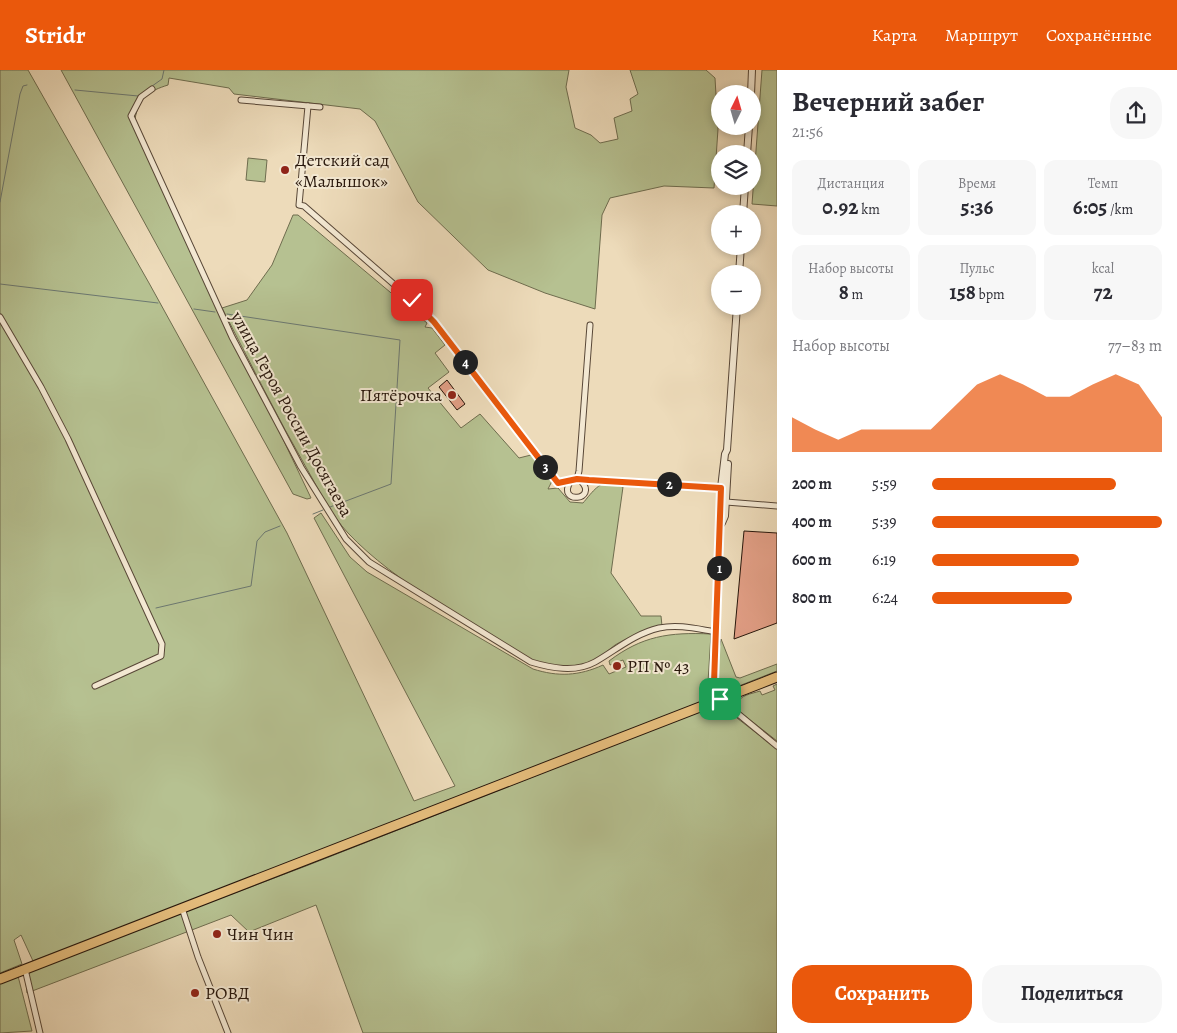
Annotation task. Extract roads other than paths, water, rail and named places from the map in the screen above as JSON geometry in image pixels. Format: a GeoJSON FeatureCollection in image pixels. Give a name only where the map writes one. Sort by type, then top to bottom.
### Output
{"type":"FeatureCollection","features":[{"type":"Feature","properties":{"kind":"highway"},"geometry":{"type":"LineString","coordinates":[[0,979],[777,677]]}},
{"type":"Feature","properties":{"kind":"street"},"geometry":{"type":"LineString","coordinates":[[751,85],[752,70]]}},
{"type":"Feature","properties":{"kind":"street","name":"улица Героя России Досягаева"},"geometry":{"type":"LineString","coordinates":[[152,89],[141,97],[132,116],[232,337],[301,467],[346,539],[369,562],[531,662],[550,668],[565,669],[594,663],[618,646],[644,633],[658,629],[675,626],[716,632]]}},
{"type":"Feature","properties":{"kind":"street"},"geometry":{"type":"LineString","coordinates":[[241,100],[320,107]]}},
{"type":"Feature","properties":{"kind":"street"},"geometry":{"type":"LineString","coordinates":[[308,106],[299,205],[304,206],[352,247],[434,322],[558,483],[579,480],[724,488]]}},
{"type":"Feature","properties":{"kind":"street"},"geometry":{"type":"LineString","coordinates":[[735,315],[727,450],[725,454],[714,683],[720,699],[777,746]]}},
{"type":"Feature","properties":{"kind":"street"},"geometry":{"type":"LineString","coordinates":[[0,317],[41,386],[68,439],[162,644],[161,656],[95,686]]}},
{"type":"Feature","properties":{"kind":"street"},"geometry":{"type":"LineString","coordinates":[[579,480],[590,325]]}},
{"type":"Feature","properties":{"kind":"street"},"geometry":{"type":"LineString","coordinates":[[570,482],[567,487],[568,493],[572,497],[578,498],[583,496],[586,491],[585,485],[579,480]]}},
{"type":"Feature","properties":{"kind":"street"},"geometry":{"type":"LineString","coordinates":[[721,524],[725,516],[724,488]]}},
{"type":"Feature","properties":{"kind":"street"},"geometry":{"type":"LineString","coordinates":[[726,502],[777,506]]}},
{"type":"Feature","properties":{"kind":"street"},"geometry":{"type":"LineString","coordinates":[[182,908],[198,957],[228,1033]]}},
{"type":"Feature","properties":{"kind":"street"},"geometry":{"type":"LineString","coordinates":[[25,969],[40,1033]]}},
{"type":"Feature","properties":{"kind":"waterway"},"geometry":{"type":"LineString","coordinates":[[141,94],[162,79],[164,70]]}},
{"type":"Feature","properties":{"kind":"waterway"},"geometry":{"type":"LineString","coordinates":[[0,202],[20,94],[23,86],[27,85]]}},
{"type":"Feature","properties":{"kind":"waterway"},"geometry":{"type":"LineString","coordinates":[[75,90],[138,96]]}},
{"type":"Feature","properties":{"kind":"waterway"},"geometry":{"type":"LineString","coordinates":[[0,284],[158,303]]}},
{"type":"Feature","properties":{"kind":"waterway"},"geometry":{"type":"LineString","coordinates":[[194,309],[215,312]]}},
{"type":"Feature","properties":{"kind":"waterway"},"geometry":{"type":"LineString","coordinates":[[227,314],[400,340],[391,484],[330,507]]}},
{"type":"Feature","properties":{"kind":"waterway"},"geometry":{"type":"LineString","coordinates":[[313,514],[323,510]]}},
{"type":"Feature","properties":{"kind":"waterway"},"geometry":{"type":"LineString","coordinates":[[156,608],[251,586],[257,541],[265,532],[280,526]]}},
{"type":"Feature","properties":{"kind":"place","name":"Детский сад «Малышок»"},"geometry":{"type":"Point","coordinates":[285,170]}},
{"type":"Feature","properties":{"kind":"place","name":"Пятёрочка"},"geometry":{"type":"Point","coordinates":[452,395]}},
{"type":"Feature","properties":{"kind":"place","name":"РП № 43"},"geometry":{"type":"Point","coordinates":[617,666]}},
{"type":"Feature","properties":{"kind":"place","name":"Чин Чин"},"geometry":{"type":"Point","coordinates":[217,934]}},
{"type":"Feature","properties":{"kind":"place","name":"РОВД"},"geometry":{"type":"Point","coordinates":[195,993]}}]}
